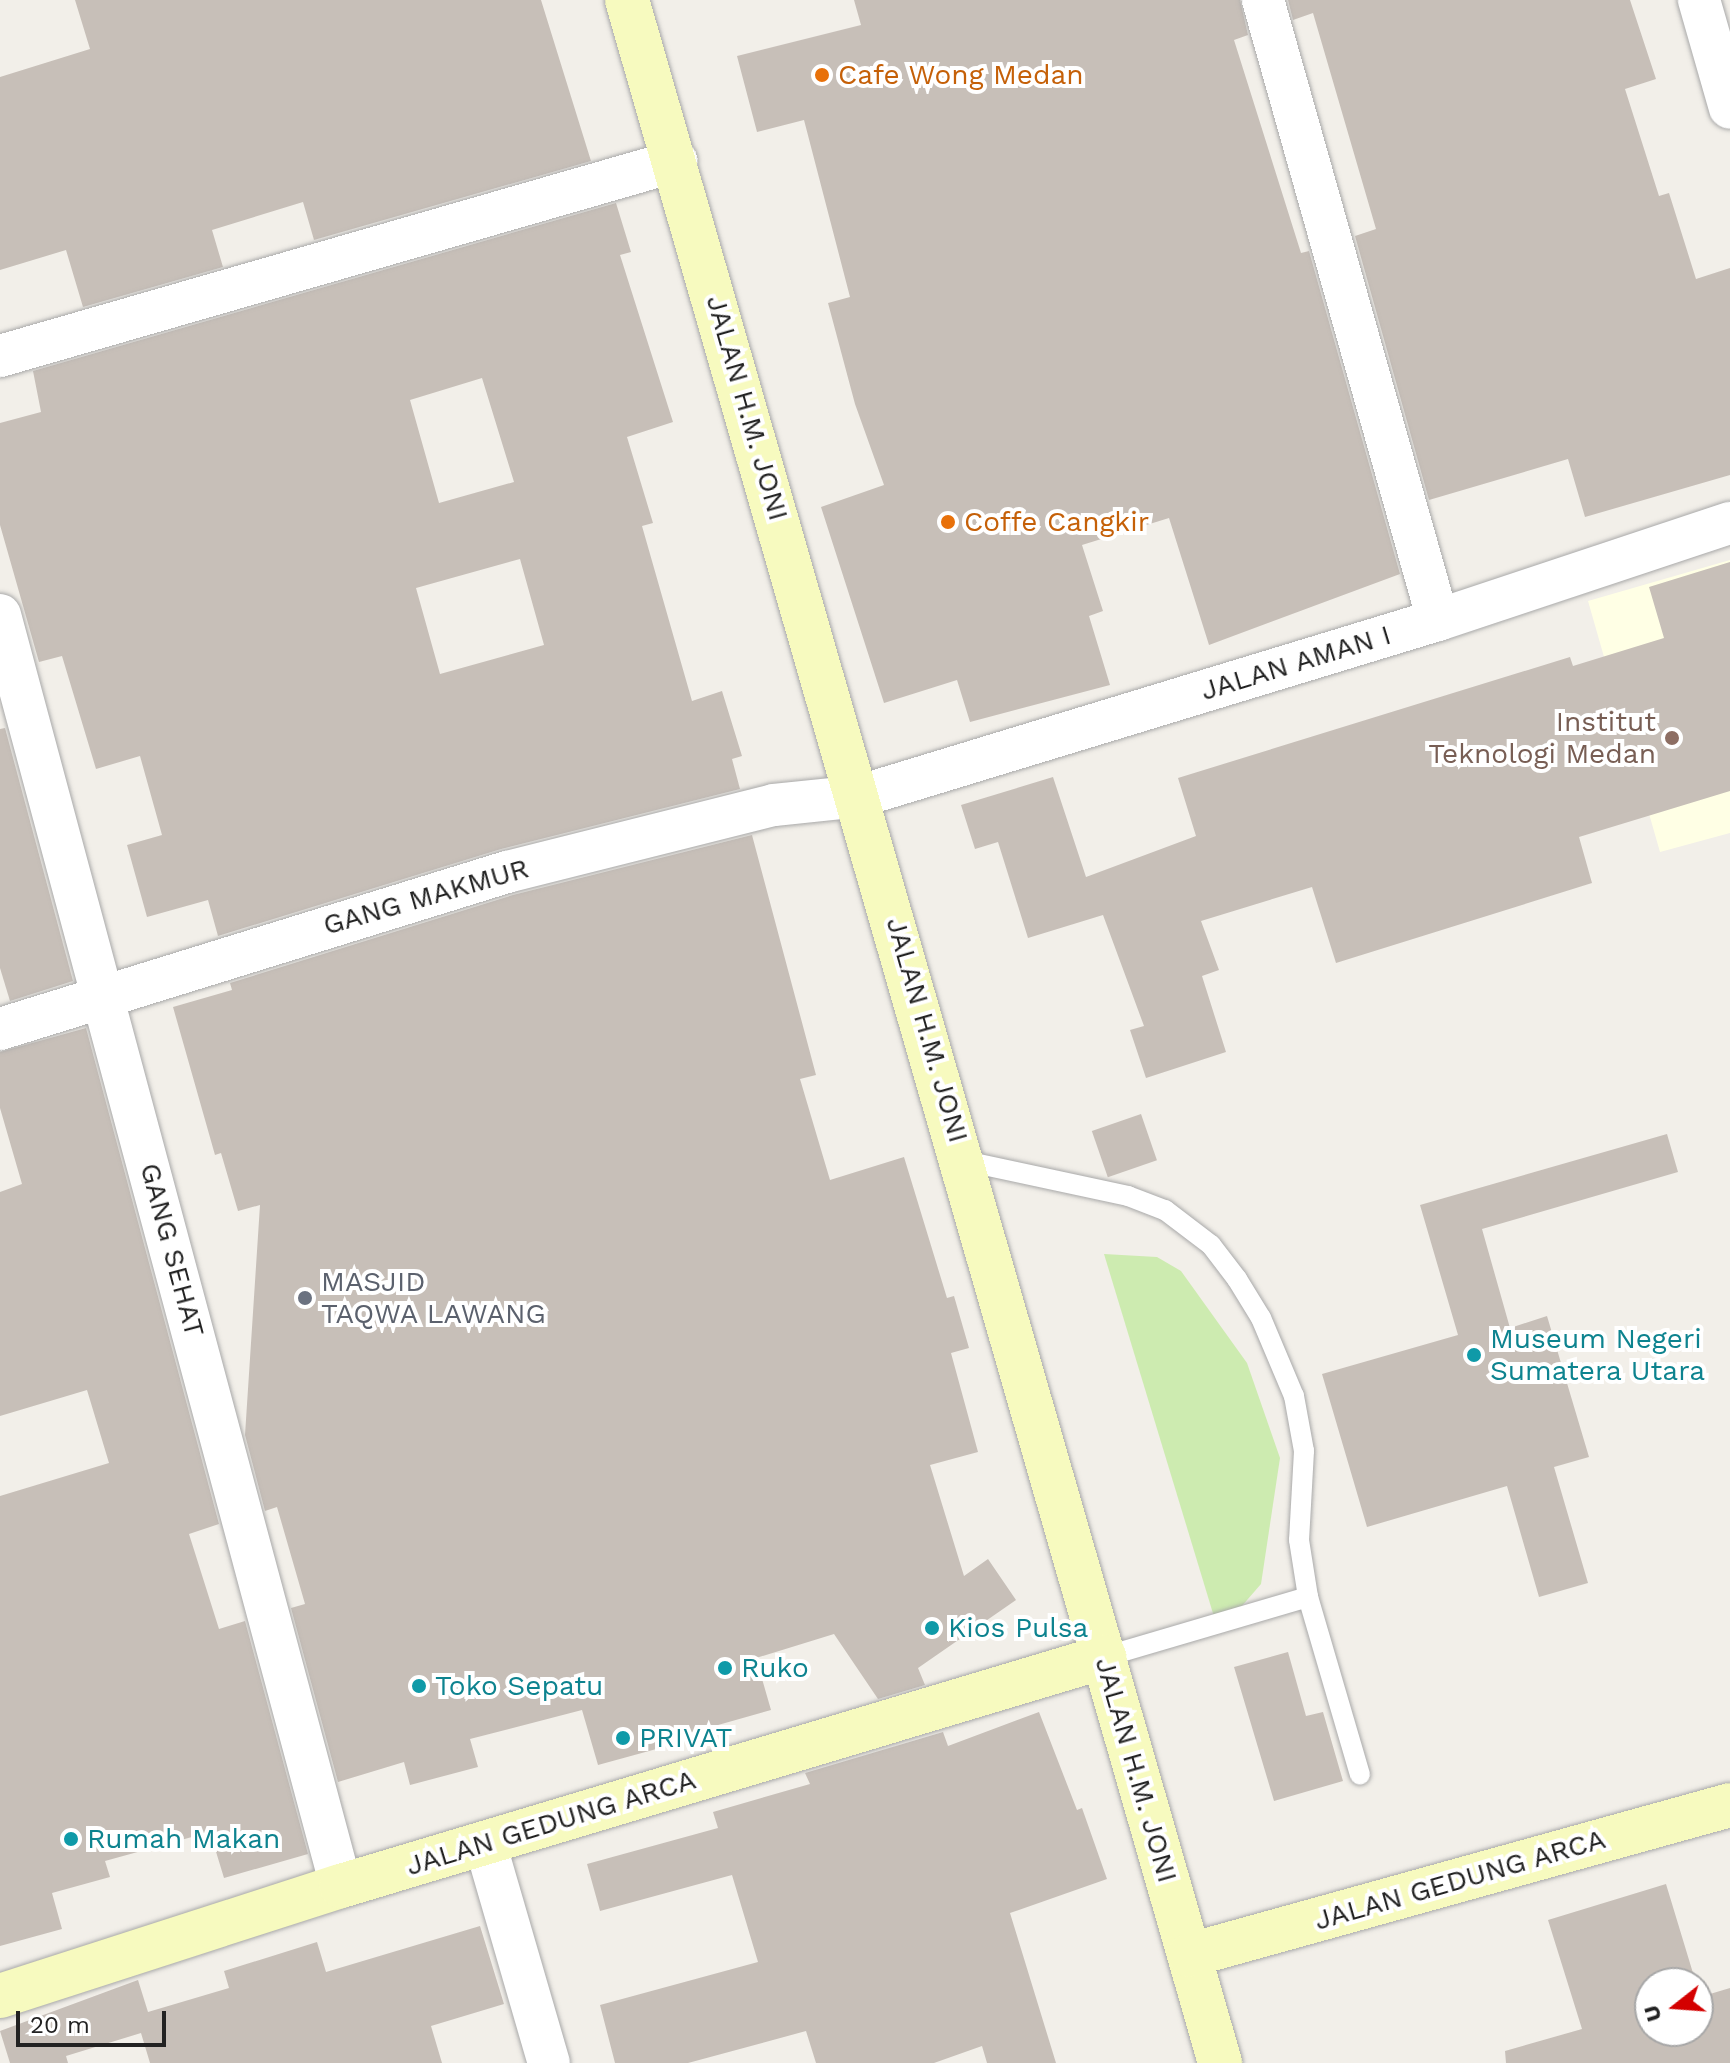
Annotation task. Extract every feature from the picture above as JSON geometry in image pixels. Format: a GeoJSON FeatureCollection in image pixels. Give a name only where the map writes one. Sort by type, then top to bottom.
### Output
{"type":"FeatureCollection","features":[{"type":"Feature","properties":{"kind":"street","name":"JALAN H.M. JONI"},"geometry":{"type":"LineString","coordinates":[[627,0],[965,1161],[1220,2063]]}},
{"type":"Feature","properties":{"kind":"street"},"geometry":{"type":"LineString","coordinates":[[1263,0],[1438,620]]}},
{"type":"Feature","properties":{"kind":"street"},"geometry":{"type":"LineString","coordinates":[[1699,0],[1730,108]]}},
{"type":"Feature","properties":{"kind":"street"},"geometry":{"type":"LineString","coordinates":[[0,356],[676,161]]}},
{"type":"Feature","properties":{"kind":"street","name":"JALAN AMAN I"},"geometry":{"type":"LineString","coordinates":[[860,796],[1438,620],[1730,523]]}},
{"type":"Feature","properties":{"kind":"street","name":"GANG SEHAT"},"geometry":{"type":"LineString","coordinates":[[0,615],[104,993],[341,1886]]}},
{"type":"Feature","properties":{"kind":"street","name":"GANG MAKMUR"},"geometry":{"type":"LineString","coordinates":[[0,1029],[104,993],[507,872],[774,805],[860,796]]}},
{"type":"Feature","properties":{"kind":"street","name":"JALAN GEDUNG ARCA"},"geometry":{"type":"LineString","coordinates":[[0,1996],[341,1886],[1104,1657]]}},
{"type":"Feature","properties":{"kind":"street","name":"JALAN GEDUNG ARCA"},"geometry":{"type":"LineString","coordinates":[[1190,1955],[1730,1805]]}},
{"type":"Feature","properties":{"kind":"street"},"geometry":{"type":"LineString","coordinates":[[485,1843],[549,2063]]}},
{"type":"Feature","properties":{"kind":"lane"},"geometry":{"type":"LineString","coordinates":[[965,1161],[1128,1196],[1165,1210],[1211,1245],[1261,1318],[1294,1396],[1304,1451],[1299,1540],[1308,1597],[1360,1775]]}},
{"type":"Feature","properties":{"kind":"lane"},"geometry":{"type":"LineString","coordinates":[[1104,1657],[1308,1597]]}},
{"type":"Feature","properties":{"kind":"shaded area","name":"Institut Teknologi Medan"},"geometry":{"type":"Polygon","coordinates":[[[1730,560],[1730,833],[1660,852],[1588,601],[1730,560]]]}},
{"type":"Feature","properties":{"kind":"green space"},"geometry":{"type":"Polygon","coordinates":[[[1104,1254],[1157,1257],[1181,1271],[1247,1363],[1280,1458],[1261,1584],[1241,1607],[1215,1620],[1104,1254]]]}},
{"type":"Feature","properties":{"kind":"building"},"geometry":{"type":"Polygon","coordinates":[[[75,0],[541,0],[591,161],[314,240],[303,202],[212,230],[223,267],[83,307],[66,250],[0,270],[0,77],[90,49],[75,0]]]}},
{"type":"Feature","properties":{"kind":"building"},"geometry":{"type":"Polygon","coordinates":[[[854,0],[1240,0],[1248,35],[1234,40],[1301,253],[1309,251],[1400,574],[1209,645],[1169,518],[1082,545],[1103,611],[1089,616],[1110,685],[970,722],[957,680],[884,703],[821,507],[884,485],[855,404],[828,303],[850,297],[804,120],[757,132],[737,56],[861,25],[854,0]]]}},
{"type":"Feature","properties":{"kind":"building"},"geometry":{"type":"Polygon","coordinates":[[[1288,0],[1630,0],[1656,79],[1625,89],[1659,196],[1669,193],[1696,279],[1730,268],[1730,475],[1585,517],[1568,459],[1429,500],[1355,236],[1376,229],[1313,13],[1293,20],[1288,0]]]}},
{"type":"Feature","properties":{"kind":"building"},"geometry":{"type":"Polygon","coordinates":[[[616,203],[631,252],[620,255],[673,422],[627,437],[653,523],[642,526],[692,701],[722,691],[742,756],[732,759],[740,789],[501,849],[218,936],[208,900],[147,917],[127,845],[162,835],[140,756],[96,769],[62,656],[39,662],[0,525],[0,423],[41,412],[33,371],[616,203]],[[482,378],[410,400],[439,503],[514,482],[482,378]],[[520,559],[416,588],[440,674],[544,645],[520,559]]]}},
{"type":"Feature","properties":{"kind":"building"},"geometry":{"type":"Polygon","coordinates":[[[1730,562],[1730,791],[1579,837],[1592,883],[1336,963],[1312,887],[1201,921],[1219,970],[1202,976],[1226,1052],[1146,1078],[1130,1030],[1144,1026],[1103,915],[1028,938],[998,842],[975,849],[961,805],[1053,777],[1086,877],[1196,836],[1178,778],[1570,657],[1573,666],[1664,638],[1649,587],[1730,562]]]}},
{"type":"Feature","properties":{"kind":"building"},"geometry":{"type":"Polygon","coordinates":[[[5,728],[73,981],[10,1001],[0,968],[0,729],[5,728]]]}},
{"type":"Feature","properties":{"kind":"building"},"geometry":{"type":"Polygon","coordinates":[[[752,835],[816,1075],[800,1079],[830,1180],[904,1157],[947,1298],[954,1296],[969,1348],[951,1353],[978,1452],[930,1465],[964,1576],[988,1559],[1016,1600],[918,1668],[925,1685],[878,1699],[834,1634],[756,1658],[771,1710],[658,1742],[660,1748],[598,1765],[582,1710],[470,1739],[478,1767],[410,1785],[404,1762],[338,1782],[291,1608],[305,1604],[277,1507],[265,1511],[245,1435],[260,1205],[238,1211],[221,1153],[215,1155],[173,1007],[232,990],[230,983],[513,895],[752,835]]]}},
{"type":"Feature","properties":{"kind":"building"},"geometry":{"type":"Polygon","coordinates":[[[86,1028],[219,1524],[189,1534],[219,1629],[245,1621],[308,1854],[224,1878],[210,1832],[105,1861],[110,1877],[52,1893],[62,1929],[0,1946],[0,1496],[109,1463],[87,1390],[0,1416],[0,1192],[22,1184],[0,1108],[0,1052],[86,1028]]]}},
{"type":"Feature","properties":{"kind":"building"},"geometry":{"type":"Polygon","coordinates":[[[1141,1114],[1157,1160],[1108,1177],[1092,1131],[1141,1114]]]}},
{"type":"Feature","properties":{"kind":"building","name":"Museum Negeri Sumatera Utara"},"geometry":{"type":"Polygon","coordinates":[[[1667,1134],[1678,1172],[1482,1229],[1510,1328],[1547,1316],[1589,1457],[1554,1467],[1588,1583],[1539,1597],[1507,1486],[1367,1527],[1322,1374],[1458,1335],[1420,1205],[1667,1134]]]}},
{"type":"Feature","properties":{"kind":"building"},"geometry":{"type":"Polygon","coordinates":[[[1288,1652],[1306,1716],[1323,1712],[1343,1781],[1274,1801],[1234,1667],[1288,1652]]]}},
{"type":"Feature","properties":{"kind":"building"},"geometry":{"type":"Polygon","coordinates":[[[1039,1712],[1077,1810],[1082,1808],[1107,1879],[1010,1913],[1056,2063],[987,2063],[982,2046],[934,2063],[816,2063],[806,2031],[688,2063],[615,2063],[600,2005],[758,1962],[732,1875],[600,1911],[587,1864],[718,1828],[713,1812],[810,1784],[805,1773],[943,1732],[948,1746],[1039,1712]]]}},
{"type":"Feature","properties":{"kind":"building"},"geometry":{"type":"Polygon","coordinates":[[[1666,1884],[1691,1967],[1634,1967],[1634,2047],[1714,2047],[1714,1993],[1730,1988],[1730,2063],[1506,2063],[1505,2051],[1582,2029],[1548,1920],[1666,1884]]]}},
{"type":"Feature","properties":{"kind":"building"},"geometry":{"type":"Polygon","coordinates":[[[480,1926],[504,2004],[431,2026],[442,2063],[150,2063],[141,2033],[66,2056],[68,2063],[10,2063],[0,2031],[138,1980],[148,2012],[229,1988],[224,1971],[317,1942],[326,1972],[480,1926]]]}},
{"type":"Feature","properties":{"kind":"place","name":"Cafe Wong Medan"},"geometry":{"type":"Point","coordinates":[822,75]}},
{"type":"Feature","properties":{"kind":"place","name":"Coffe Cangkir"},"geometry":{"type":"Point","coordinates":[948,522]}},
{"type":"Feature","properties":{"kind":"place","name":"Institut Teknologi Medan"},"geometry":{"type":"Point","coordinates":[1672,738]}},
{"type":"Feature","properties":{"kind":"place","name":"MASJID TAQWA LAWANG"},"geometry":{"type":"Point","coordinates":[305,1298]}},
{"type":"Feature","properties":{"kind":"place","name":"Museum Negeri Sumatera Utara"},"geometry":{"type":"Point","coordinates":[1474,1355]}},
{"type":"Feature","properties":{"kind":"place","name":"Kios Pulsa"},"geometry":{"type":"Point","coordinates":[932,1628]}},
{"type":"Feature","properties":{"kind":"place","name":"Ruko"},"geometry":{"type":"Point","coordinates":[725,1668]}},
{"type":"Feature","properties":{"kind":"place","name":"Toko Sepatu"},"geometry":{"type":"Point","coordinates":[419,1686]}},
{"type":"Feature","properties":{"kind":"place","name":"PRIVAT"},"geometry":{"type":"Point","coordinates":[623,1738]}},
{"type":"Feature","properties":{"kind":"place","name":"Rumah Makan"},"geometry":{"type":"Point","coordinates":[71,1839]}}]}
